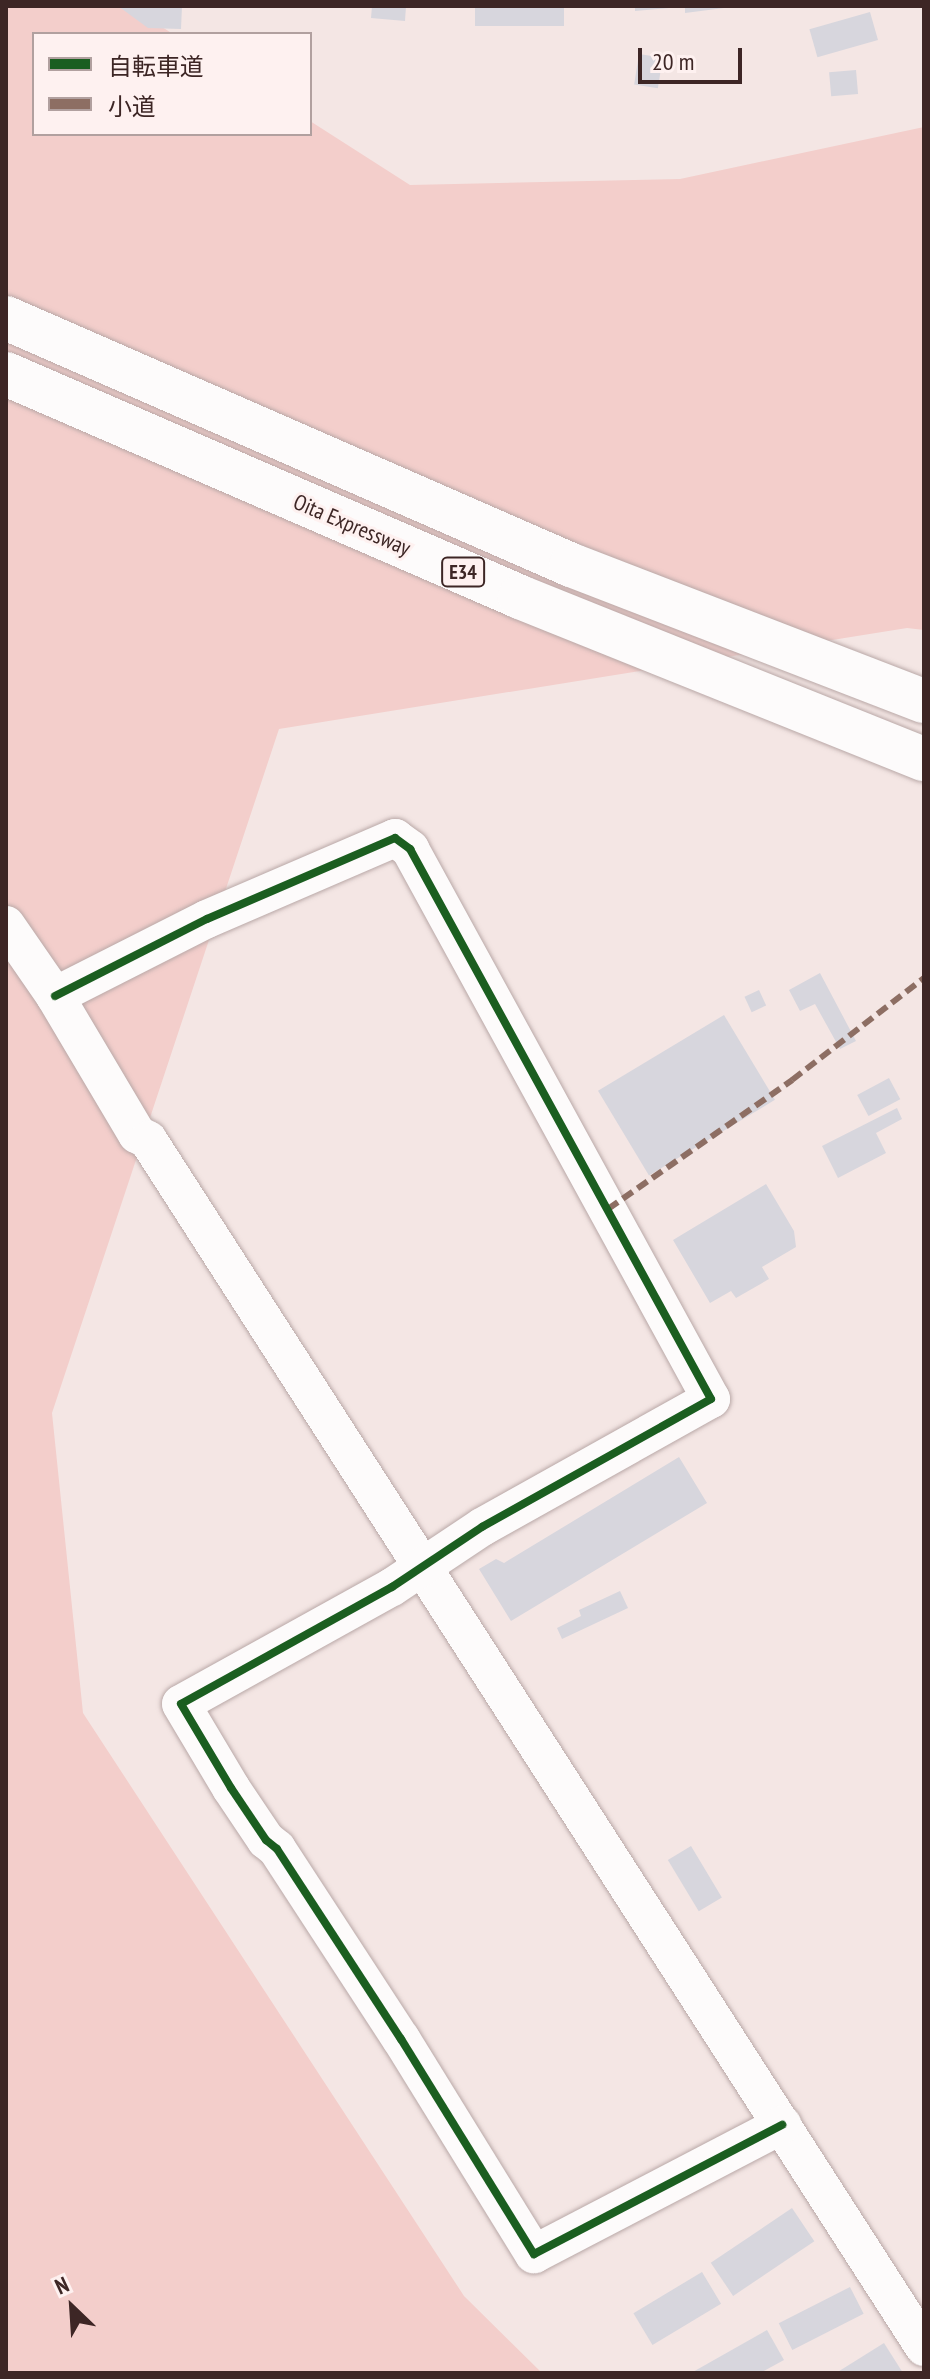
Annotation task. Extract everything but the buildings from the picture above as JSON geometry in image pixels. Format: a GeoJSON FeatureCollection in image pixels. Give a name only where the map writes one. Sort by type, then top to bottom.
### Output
{"type":"FeatureCollection","features":[{"type":"Feature","properties":{"kind":"highway","name":"E34"},"geometry":{"type":"LineString","coordinates":[[6,318],[571,565],[924,701]]}},
{"type":"Feature","properties":{"kind":"highway","name":"Oita Expressway"},"geometry":{"type":"LineString","coordinates":[[6,374],[520,597],[924,759]]}},
{"type":"Feature","properties":{"kind":"street"},"geometry":{"type":"LineString","coordinates":[[55,996],[207,919],[395,838],[410,849],[711,1399],[482,1527],[423,1567],[250,1668],[181,1704],[231,1788],[266,1840],[277,1849],[401,2039],[534,2254],[782,2125]]}},
{"type":"Feature","properties":{"kind":"street"},"geometry":{"type":"LineString","coordinates":[[6,925],[55,996],[137,1134],[148,1140],[924,2347]]}},
{"type":"Feature","properties":{"kind":"shaded area"},"geometry":{"type":"Polygon","coordinates":[[[6,6],[129,6],[170,32],[32,32],[32,136],[312,136],[312,122],[410,185],[680,179],[924,127],[924,630],[907,628],[279,729],[52,1413],[83,1713],[464,2296],[542,2373],[6,2373],[6,6]]]}},
{"type":"Feature","properties":{"kind":"marked path"},"geometry":{"type":"LineString","coordinates":[[608,1209],[792,1080],[924,978]]}},
{"type":"Feature","properties":{"kind":"cycle path"},"geometry":{"type":"LineString","coordinates":[[55,996],[207,919],[395,838],[410,849],[711,1399],[482,1527],[392,1587],[181,1704],[231,1788],[266,1840],[277,1849],[401,2039],[534,2254],[782,2125]]}}]}
